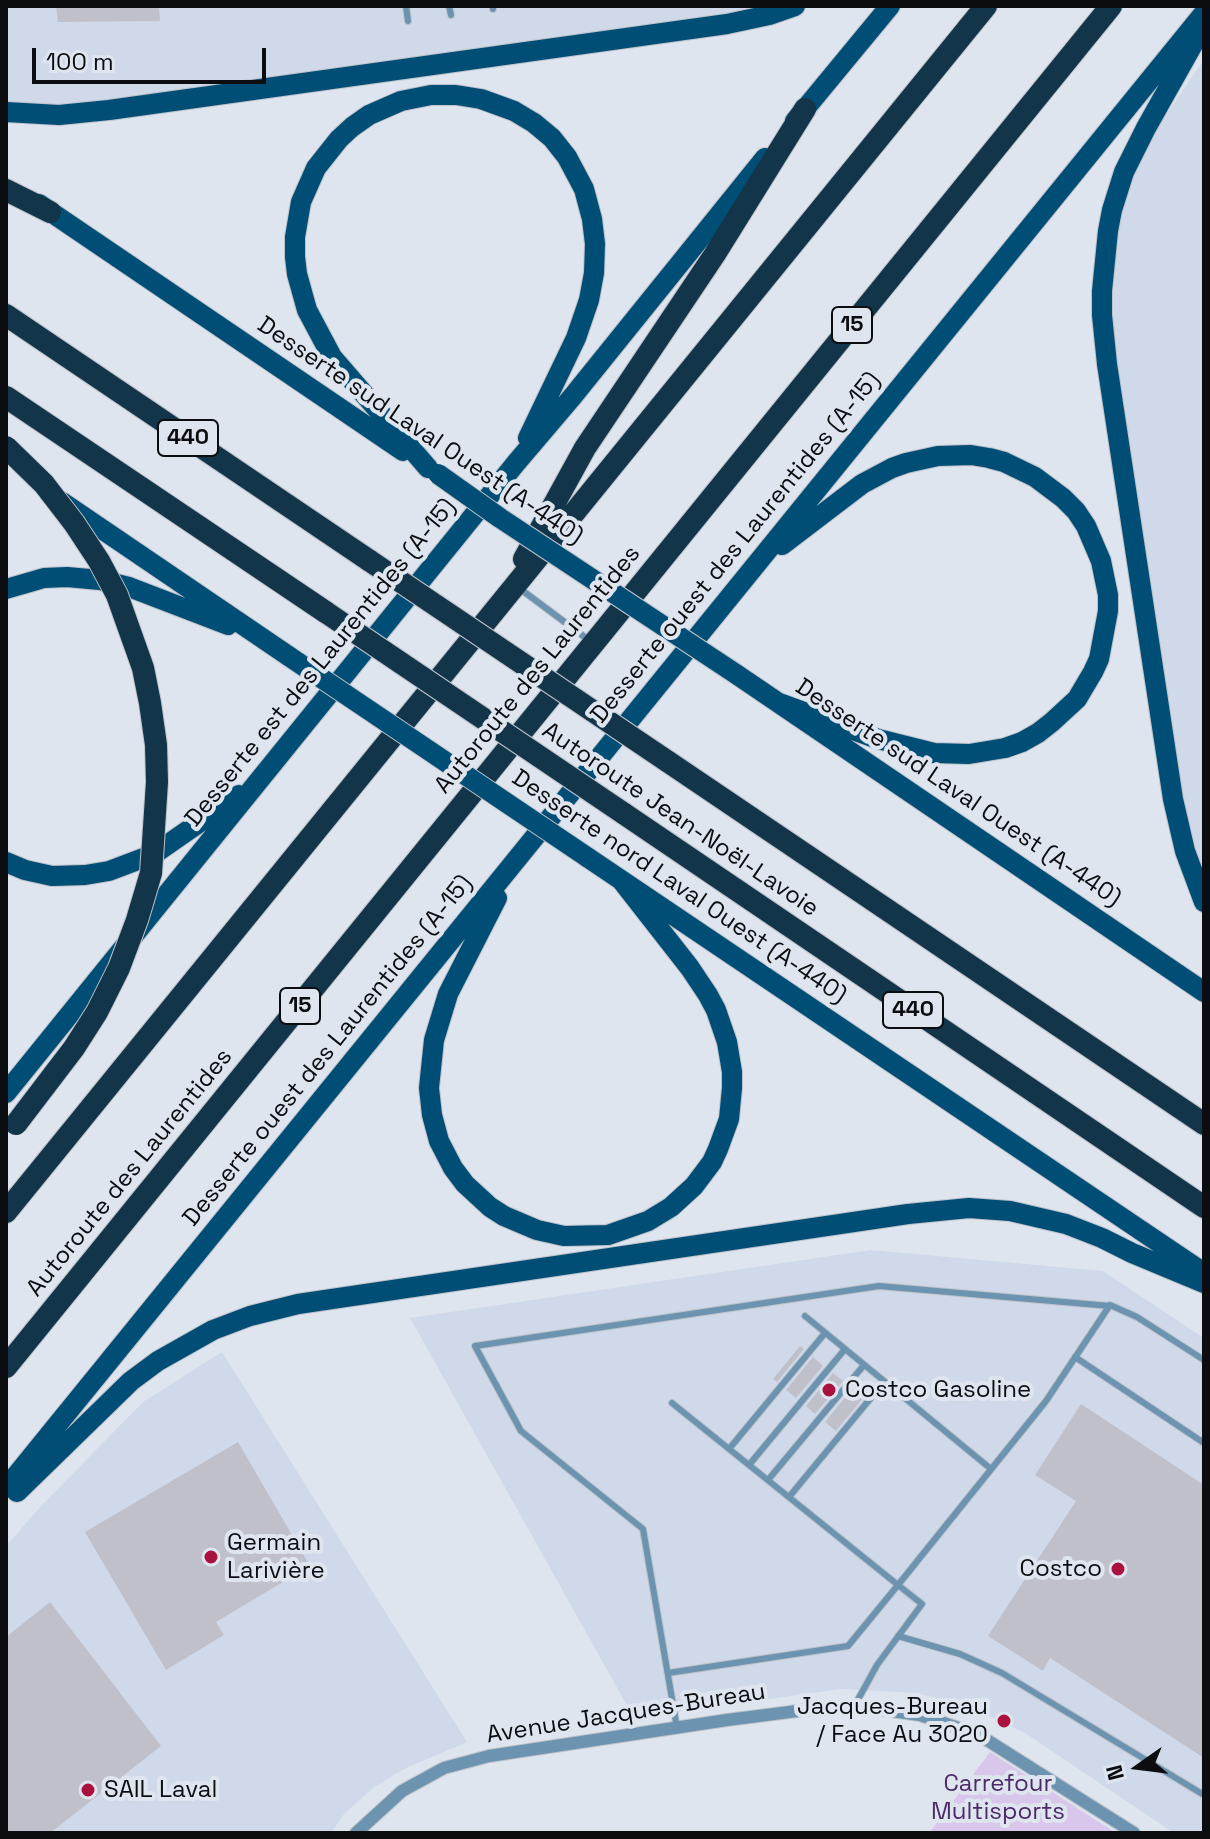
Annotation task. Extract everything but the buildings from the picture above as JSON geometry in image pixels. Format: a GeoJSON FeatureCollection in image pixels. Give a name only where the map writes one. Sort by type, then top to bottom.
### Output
{"type":"FeatureCollection","features":[{"type":"Feature","properties":{"kind":"highway"},"geometry":{"type":"LineString","coordinates":[[6,1212],[514,583],[986,6]]}},
{"type":"Feature","properties":{"kind":"highway","name":"Autoroute des Laurentides"},"geometry":{"type":"LineString","coordinates":[[6,1367],[1111,6]]}},
{"type":"Feature","properties":{"kind":"highway"},"geometry":{"type":"LineString","coordinates":[[514,583],[585,448],[715,254],[805,109]]}},
{"type":"Feature","properties":{"kind":"highway"},"geometry":{"type":"LineString","coordinates":[[6,190],[50,212]]}},
{"type":"Feature","properties":{"kind":"highway","name":"Autoroute Jean-Noël-Lavoie"},"geometry":{"type":"LineString","coordinates":[[6,315],[1204,1124]]}},
{"type":"Feature","properties":{"kind":"highway","name":"Autoroute Jean-Noël-Lavoie"},"geometry":{"type":"LineString","coordinates":[[6,397],[1204,1207]]}},
{"type":"Feature","properties":{"kind":"highway"},"geometry":{"type":"LineString","coordinates":[[6,447],[44,484],[74,523],[117,595],[143,668],[156,745],[157,782],[151,873],[119,968],[74,1048],[11,1130]]}},
{"type":"Feature","properties":{"kind":"main road"},"geometry":{"type":"LineString","coordinates":[[6,112],[48,115],[92,113],[727,24],[795,6]]}},
{"type":"Feature","properties":{"kind":"main road","name":"Desserte est des Laurentides (A-15)"},"geometry":{"type":"LineString","coordinates":[[6,1093],[890,6]]}},
{"type":"Feature","properties":{"kind":"main road","name":"Desserte ouest des Laurentides (A-15)"},"geometry":{"type":"LineString","coordinates":[[6,1488],[1204,13]]}},
{"type":"Feature","properties":{"kind":"main road"},"geometry":{"type":"LineString","coordinates":[[1204,26],[1124,172],[1108,231],[1102,303],[1107,364],[1173,799],[1185,851],[1204,902]]}},
{"type":"Feature","properties":{"kind":"main road"},"geometry":{"type":"LineString","coordinates":[[433,471],[344,372],[324,343],[301,292],[295,237],[307,185],[339,139],[369,115],[385,107],[417,97],[444,94],[492,102],[525,117],[544,130],[579,177],[592,219],[594,273],[585,315],[570,353],[516,463]]}},
{"type":"Feature","properties":{"kind":"main road","name":"Desserte sud Laval Ouest (A-440)"},"geometry":{"type":"LineString","coordinates":[[6,181],[1204,992]]}},
{"type":"Feature","properties":{"kind":"main road"},"geometry":{"type":"LineString","coordinates":[[756,565],[879,474],[922,459],[971,455],[1020,469],[1063,498],[1086,526],[1106,578],[1107,627],[1093,672],[1066,711],[1022,742],[987,752],[934,753],[878,739],[779,703]]}},
{"type":"Feature","properties":{"kind":"main road","name":"Desserte nord Laval Ouest (A-440)"},"geometry":{"type":"LineString","coordinates":[[6,464],[1204,1273]]}},
{"type":"Feature","properties":{"kind":"main road"},"geometry":{"type":"LineString","coordinates":[[6,589],[44,578],[100,580],[150,594],[261,637]]}},
{"type":"Feature","properties":{"kind":"main road"},"geometry":{"type":"LineString","coordinates":[[6,862],[33,872],[63,877],[120,868],[154,854],[259,781]]}},
{"type":"Feature","properties":{"kind":"main road"},"geometry":{"type":"LineString","coordinates":[[515,862],[442,1008],[431,1055],[430,1102],[445,1154],[478,1197],[520,1224],[564,1236],[595,1236],[622,1231],[648,1221],[671,1207],[694,1186],[712,1162],[730,1110],[730,1057],[716,1010],[698,979],[622,881]]}},
{"type":"Feature","properties":{"kind":"main road"},"geometry":{"type":"LineString","coordinates":[[6,1502],[131,1381],[158,1361],[213,1330],[250,1316],[298,1304],[908,1214],[969,1208],[1010,1211],[1066,1224],[1204,1283]]}},
{"type":"Feature","properties":{"kind":"street","name":"Avenue Jacques-Bureau"},"geometry":{"type":"LineString","coordinates":[[356,1833],[402,1791],[444,1768],[489,1756],[813,1709],[855,1706],[920,1715],[979,1735],[1134,1833]]}},
{"type":"Feature","properties":{"kind":"lane"},"geometry":{"type":"LineString","coordinates":[[406,6],[408,21]]}},
{"type":"Feature","properties":{"kind":"lane"},"geometry":{"type":"LineString","coordinates":[[449,6],[451,15]]}},
{"type":"Feature","properties":{"kind":"lane"},"geometry":{"type":"LineString","coordinates":[[514,583],[593,644]]}},
{"type":"Feature","properties":{"kind":"lane"},"geometry":{"type":"LineString","coordinates":[[677,1728],[643,1529],[521,1431],[475,1346],[879,1286],[1110,1306],[1137,1317],[1204,1360]]}},
{"type":"Feature","properties":{"kind":"lane"},"geometry":{"type":"LineString","coordinates":[[668,1673],[848,1646],[1046,1401],[1110,1306]]}},
{"type":"Feature","properties":{"kind":"lane"},"geometry":{"type":"LineString","coordinates":[[805,1316],[991,1469]]}},
{"type":"Feature","properties":{"kind":"lane"},"geometry":{"type":"LineString","coordinates":[[729,1449],[825,1333]]}},
{"type":"Feature","properties":{"kind":"lane"},"geometry":{"type":"LineString","coordinates":[[749,1465],[845,1349]]}},
{"type":"Feature","properties":{"kind":"lane"},"geometry":{"type":"LineString","coordinates":[[1075,1357],[1204,1443]]}},
{"type":"Feature","properties":{"kind":"lane"},"geometry":{"type":"LineString","coordinates":[[768,1480],[864,1365]]}},
{"type":"Feature","properties":{"kind":"lane"},"geometry":{"type":"LineString","coordinates":[[789,1497],[884,1382]]}},
{"type":"Feature","properties":{"kind":"lane"},"geometry":{"type":"LineString","coordinates":[[672,1403],[922,1604],[877,1665],[855,1706]]}},
{"type":"Feature","properties":{"kind":"lane"},"geometry":{"type":"LineString","coordinates":[[898,1636],[960,1654],[1002,1673],[1204,1795]]}},
{"type":"Feature","properties":{"kind":"shaded area"},"geometry":{"type":"Polygon","coordinates":[[[6,6],[768,6],[746,12],[151,97],[46,107],[6,105],[6,6]]]}},
{"type":"Feature","properties":{"kind":"shaded area"},"geometry":{"type":"Polygon","coordinates":[[[1204,60],[1204,885],[1190,846],[1111,329],[1110,271],[1126,187],[1156,129],[1204,60]]]}},
{"type":"Feature","properties":{"kind":"shaded area"},"geometry":{"type":"Polygon","coordinates":[[[871,1250],[1103,1271],[1204,1338],[1204,1833],[1174,1833],[1025,1733],[972,1708],[917,1693],[841,1689],[634,1718],[410,1318],[871,1250]]]}},
{"type":"Feature","properties":{"kind":"shaded area"},"geometry":{"type":"Polygon","coordinates":[[[222,1352],[467,1742],[406,1768],[374,1787],[344,1814],[331,1833],[6,1833],[6,1546],[143,1402],[222,1352]]]}},
{"type":"Feature","properties":{"kind":"green space","name":"Carrefour Multisports"},"geometry":{"type":"Polygon","coordinates":[[[990,1752],[1116,1833],[929,1833],[990,1752]]]}},
{"type":"Feature","properties":{"kind":"place","name":"Costco Gasoline"},"geometry":{"type":"Point","coordinates":[829,1390]}},
{"type":"Feature","properties":{"kind":"place","name":"Germain Larivière"},"geometry":{"type":"Point","coordinates":[211,1557]}},
{"type":"Feature","properties":{"kind":"place","name":"Costco"},"geometry":{"type":"Point","coordinates":[1118,1569]}},
{"type":"Feature","properties":{"kind":"place","name":"Jacques-Bureau / Face Au 3020"},"geometry":{"type":"Point","coordinates":[1004,1721]}},
{"type":"Feature","properties":{"kind":"place","name":"SAIL Laval"},"geometry":{"type":"Point","coordinates":[88,1790]}}]}
